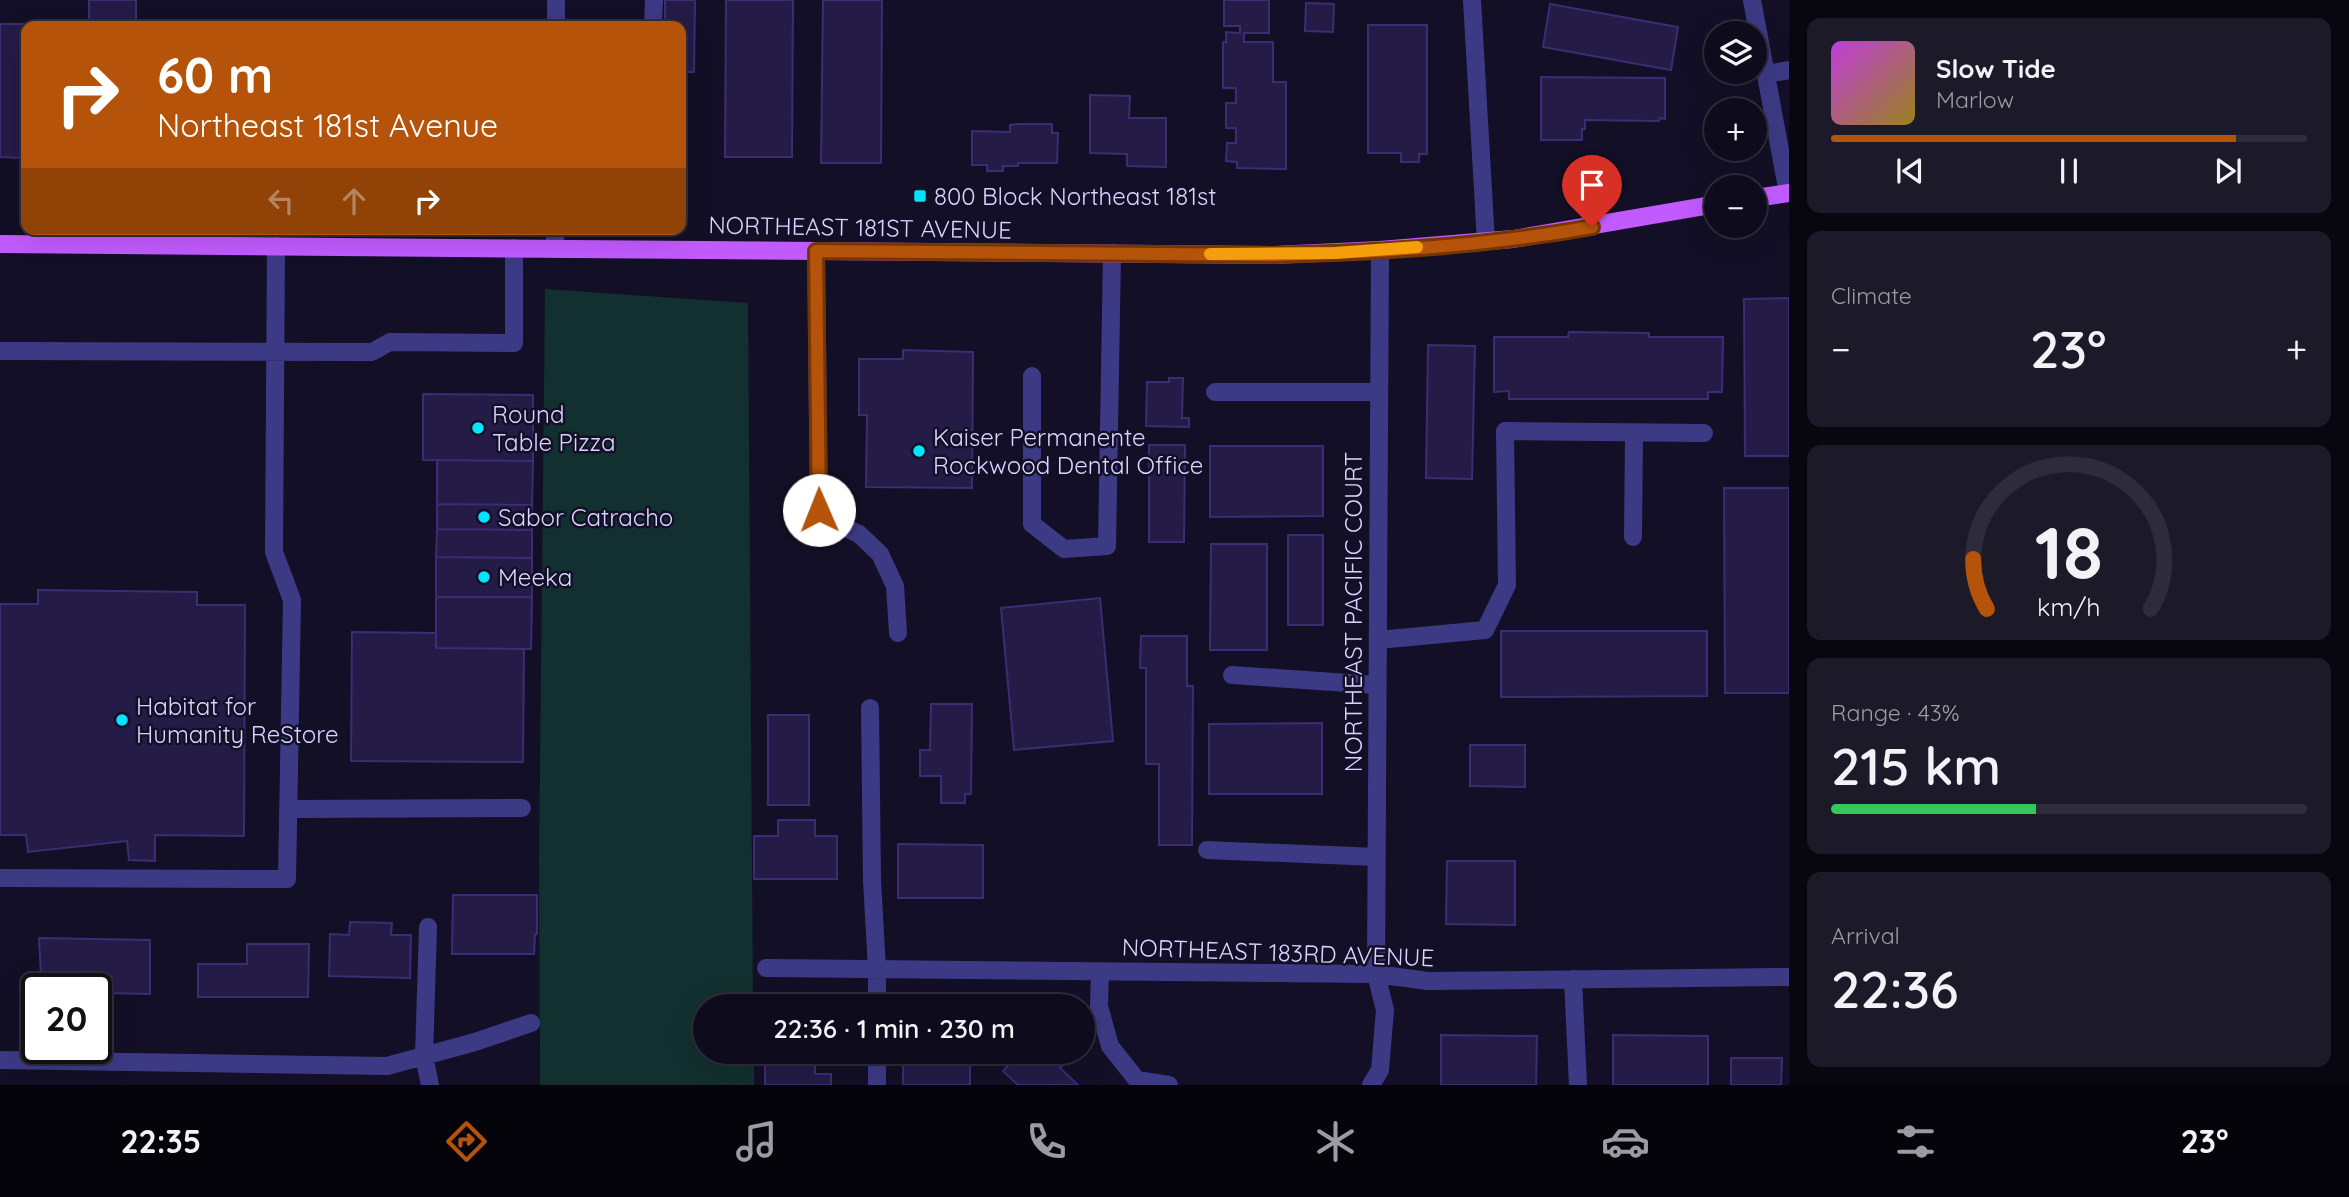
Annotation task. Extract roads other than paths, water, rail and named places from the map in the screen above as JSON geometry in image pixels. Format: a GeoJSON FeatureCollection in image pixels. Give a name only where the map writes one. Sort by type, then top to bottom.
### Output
{"type":"FeatureCollection","features":[{"type":"Feature","properties":{"kind":"main road"},"geometry":{"type":"LineString","coordinates":[[1767,196],[1789,193]]}},
{"type":"Feature","properties":{"kind":"main road","name":"NORTHEAST 181ST AVENUE"},"geometry":{"type":"LineString","coordinates":[[0,244],[1274,255],[1486,242],[1567,231],[1704,206]]}},
{"type":"Feature","properties":{"kind":"street"},"geometry":{"type":"LineString","coordinates":[[556,0],[556,21]]}},
{"type":"Feature","properties":{"kind":"street"},"geometry":{"type":"LineString","coordinates":[[653,21],[654,0]]}},
{"type":"Feature","properties":{"kind":"street"},"geometry":{"type":"LineString","coordinates":[[1472,0],[1486,242]]}},
{"type":"Feature","properties":{"kind":"street"},"geometry":{"type":"LineString","coordinates":[[1752,0],[1756,21]]}},
{"type":"Feature","properties":{"kind":"street"},"geometry":{"type":"LineString","coordinates":[[1789,70],[1767,74],[1789,193]]}},
{"type":"Feature","properties":{"kind":"street"},"geometry":{"type":"LineString","coordinates":[[555,235],[555,249]]}},
{"type":"Feature","properties":{"kind":"street"},"geometry":{"type":"LineString","coordinates":[[0,878],[287,879],[292,600],[274,552],[276,246]]}},
{"type":"Feature","properties":{"kind":"street"},"geometry":{"type":"LineString","coordinates":[[0,351],[372,352],[390,342],[514,343],[514,248]]}},
{"type":"Feature","properties":{"kind":"street","name":"NORTHEAST PACIFIC COURT"},"geometry":{"type":"LineString","coordinates":[[1371,1085],[1380,1070],[1385,1010],[1376,974],[1380,250]]}},
{"type":"Feature","properties":{"kind":"street"},"geometry":{"type":"LineString","coordinates":[[816,251],[819,510],[835,523],[859,534],[880,554],[895,586],[898,633]]}},
{"type":"Feature","properties":{"kind":"street"},"geometry":{"type":"LineString","coordinates":[[1032,376],[1032,524],[1064,550],[1107,546],[1112,253]]}},
{"type":"Feature","properties":{"kind":"street"},"geometry":{"type":"LineString","coordinates":[[1215,392],[1379,392]]}},
{"type":"Feature","properties":{"kind":"street"},"geometry":{"type":"LineString","coordinates":[[1378,640],[1486,630],[1507,585],[1505,431],[1704,433]]}},
{"type":"Feature","properties":{"kind":"street"},"geometry":{"type":"LineString","coordinates":[[1633,537],[1634,432]]}},
{"type":"Feature","properties":{"kind":"street"},"geometry":{"type":"LineString","coordinates":[[1232,675],[1377,685]]}},
{"type":"Feature","properties":{"kind":"street"},"geometry":{"type":"LineString","coordinates":[[870,708],[872,880],[877,994]]}},
{"type":"Feature","properties":{"kind":"street"},"geometry":{"type":"LineString","coordinates":[[288,810],[522,808]]}},
{"type":"Feature","properties":{"kind":"street"},"geometry":{"type":"LineString","coordinates":[[1207,850],[1376,857]]}},
{"type":"Feature","properties":{"kind":"street"},"geometry":{"type":"LineString","coordinates":[[428,927],[424,1056],[430,1085]]}},
{"type":"Feature","properties":{"kind":"street","name":"NORTHEAST 183RD AVENUE"},"geometry":{"type":"LineString","coordinates":[[766,968],[1376,974],[1428,981],[1789,976]]}},
{"type":"Feature","properties":{"kind":"street"},"geometry":{"type":"LineString","coordinates":[[1100,972],[1099,1006],[1110,1046],[1137,1080],[1168,1085]]}},
{"type":"Feature","properties":{"kind":"street"},"geometry":{"type":"LineString","coordinates":[[1573,979],[1578,1085]]}},
{"type":"Feature","properties":{"kind":"street"},"geometry":{"type":"LineString","coordinates":[[0,1060],[387,1066],[475,1042],[531,1023]]}},
{"type":"Feature","properties":{"kind":"street"},"geometry":{"type":"LineString","coordinates":[[877,1064],[877,1085]]}},
{"type":"Feature","properties":{"kind":"place","name":"800 Block Northeast 181st"},"geometry":{"type":"Point","coordinates":[920,196]}},
{"type":"Feature","properties":{"kind":"place","name":"Round Table Pizza"},"geometry":{"type":"Point","coordinates":[478,428]}},
{"type":"Feature","properties":{"kind":"place","name":"Kaiser Permanente Rockwood Dental Office"},"geometry":{"type":"Point","coordinates":[919,451]}},
{"type":"Feature","properties":{"kind":"place","name":"Sabor Catracho"},"geometry":{"type":"Point","coordinates":[484,517]}},
{"type":"Feature","properties":{"kind":"place","name":"Meeka"},"geometry":{"type":"Point","coordinates":[484,577]}},
{"type":"Feature","properties":{"kind":"place","name":"Habitat for Humanity ReStore"},"geometry":{"type":"Point","coordinates":[122,720]}}]}
